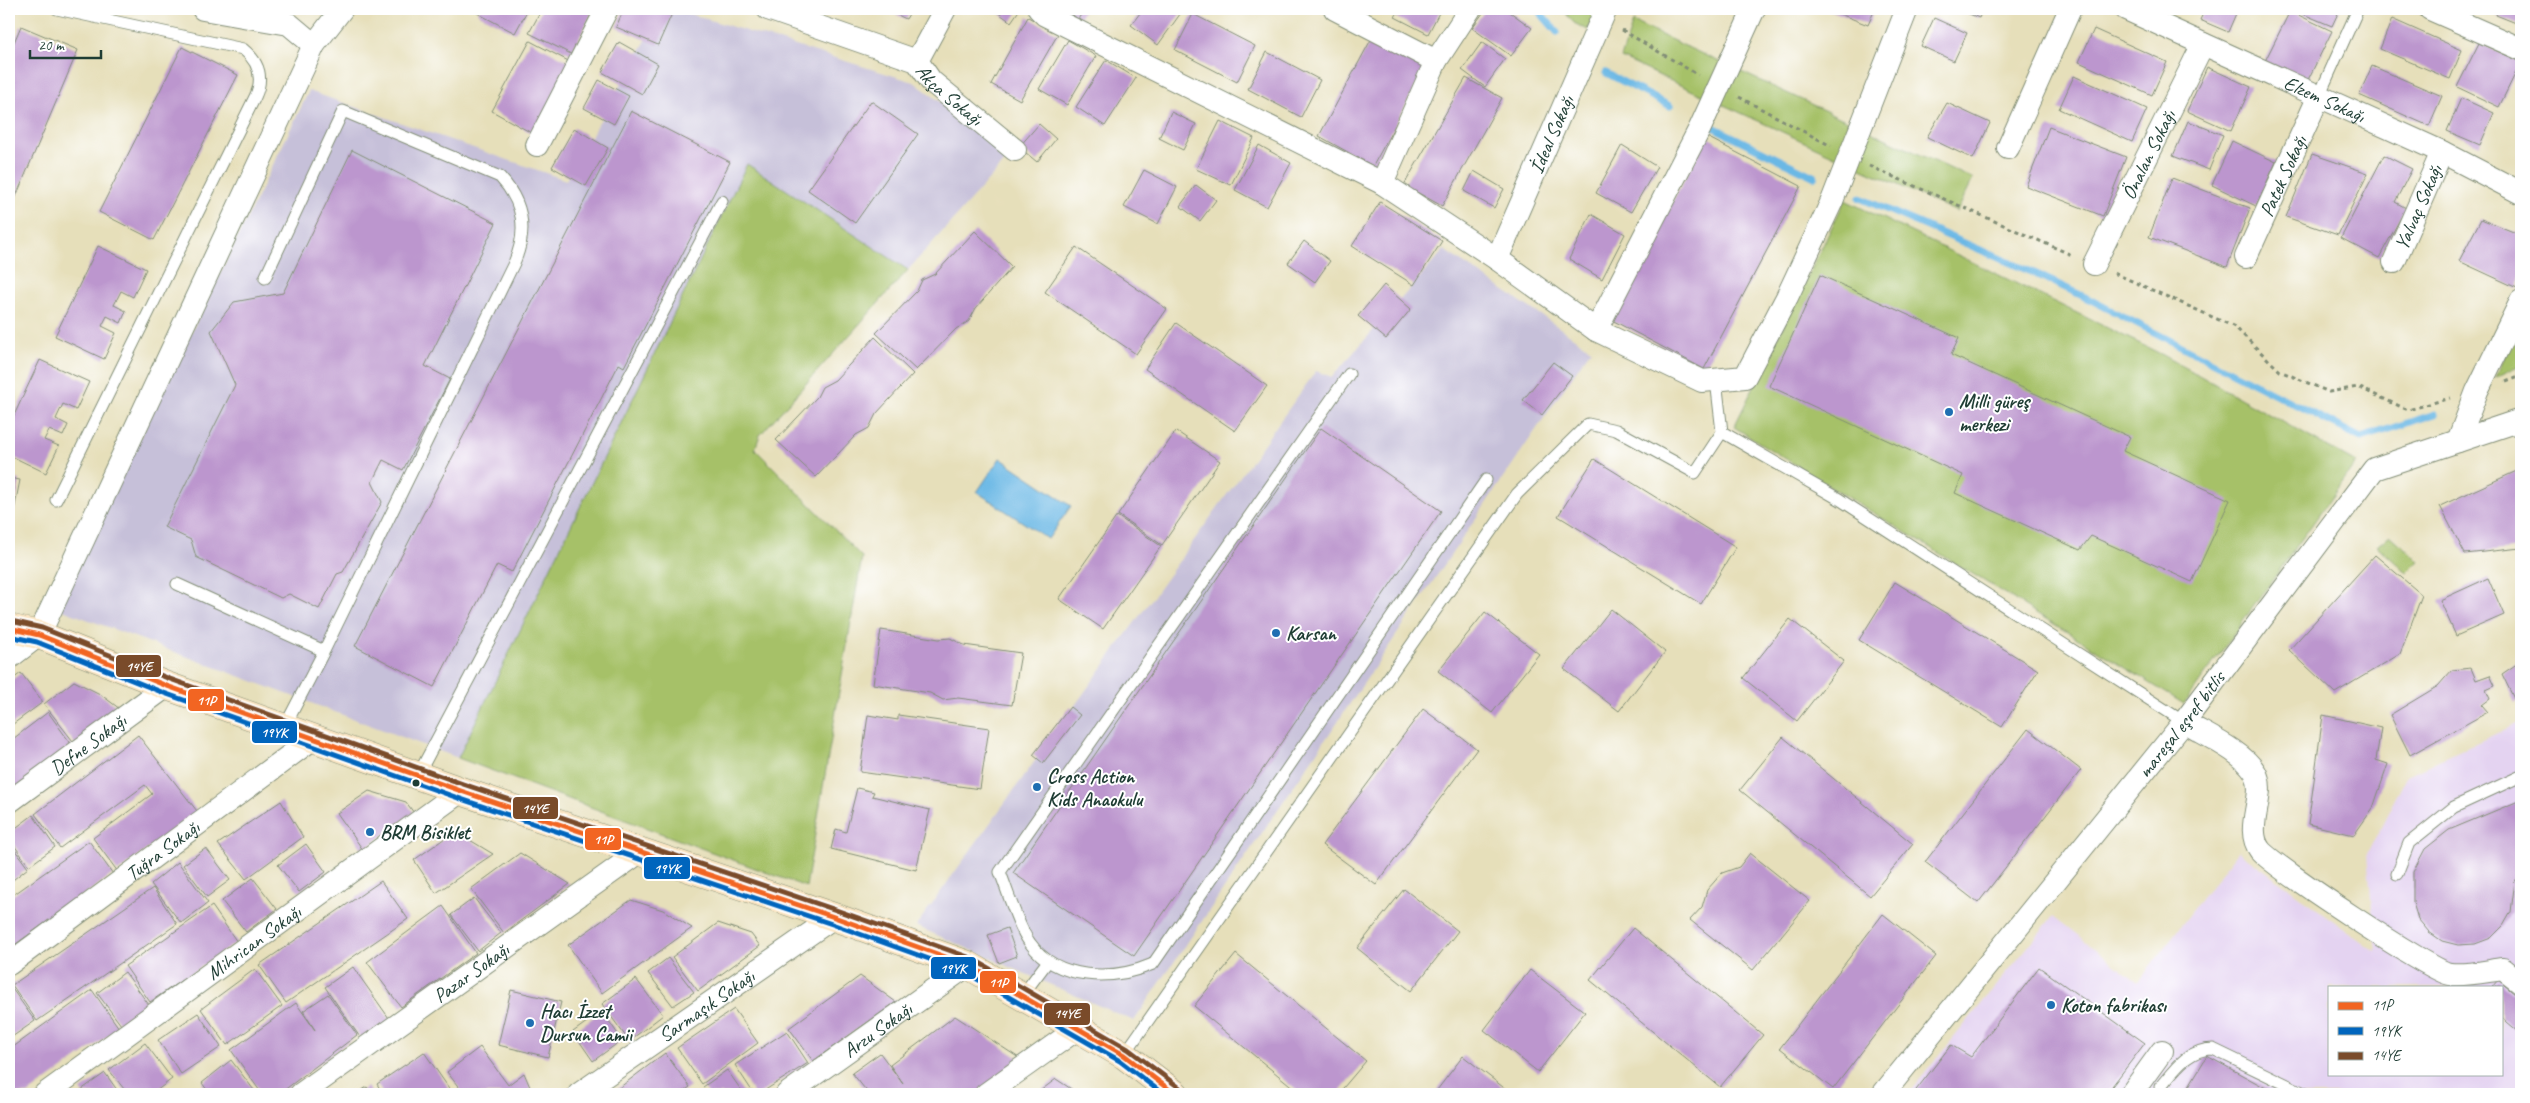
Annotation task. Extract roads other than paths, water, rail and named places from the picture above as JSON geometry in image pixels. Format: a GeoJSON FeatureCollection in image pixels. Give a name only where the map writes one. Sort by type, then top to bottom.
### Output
{"type":"FeatureCollection","features":[{"type":"Feature","properties":{"kind":"main road"},"geometry":{"type":"LineString","coordinates":[[9,628],[39,636],[167,686],[285,726],[461,790],[834,917],[968,965],[1124,1055],[1175,1094]]}},
{"type":"Feature","properties":{"kind":"street"},"geometry":{"type":"LineString","coordinates":[[203,9],[289,24],[314,45]]}},
{"type":"Feature","properties":{"kind":"street"},"geometry":{"type":"LineString","coordinates":[[9,658],[39,636],[314,45],[342,9]]}},
{"type":"Feature","properties":{"kind":"street"},"geometry":{"type":"LineString","coordinates":[[537,145],[606,9]]}},
{"type":"Feature","properties":{"kind":"street","name":"Akça Sokağı"},"geometry":{"type":"LineString","coordinates":[[768,9],[917,61],[931,81],[1015,150]]}},
{"type":"Feature","properties":{"kind":"street"},"geometry":{"type":"LineString","coordinates":[[917,61],[946,9]]}},
{"type":"Feature","properties":{"kind":"street"},"geometry":{"type":"LineString","coordinates":[[1039,9],[1044,15],[1382,183],[1497,259],[1596,330],[1702,382],[1745,377],[1787,297],[1832,201],[1907,9]]}},
{"type":"Feature","properties":{"kind":"street"},"geometry":{"type":"LineString","coordinates":[[1335,9],[1436,61]]}},
{"type":"Feature","properties":{"kind":"street"},"geometry":{"type":"LineString","coordinates":[[1382,183],[1436,61],[1470,9]]}},
{"type":"Feature","properties":{"kind":"street"},"geometry":{"type":"LineString","coordinates":[[1596,330],[1700,128],[1754,9]]}},
{"type":"Feature","properties":{"kind":"street"},"geometry":{"type":"LineString","coordinates":[[2008,148],[2070,9]]}},
{"type":"Feature","properties":{"kind":"street","name":"Elzem Sokağı"},"geometry":{"type":"LineString","coordinates":[[2126,9],[2442,152],[2521,193]]}},
{"type":"Feature","properties":{"kind":"street"},"geometry":{"type":"LineString","coordinates":[[2430,9],[2521,50]]}},
{"type":"Feature","properties":{"kind":"street","name":"İdeal Sokağı"},"geometry":{"type":"LineString","coordinates":[[1497,259],[1604,14]]}},
{"type":"Feature","properties":{"kind":"street","name":"Önalan Sokağı"},"geometry":{"type":"LineString","coordinates":[[2094,264],[2203,44]]}},
{"type":"Feature","properties":{"kind":"street","name":"Patek Sokağı"},"geometry":{"type":"LineString","coordinates":[[2246,257],[2319,96]]}},
{"type":"Feature","properties":{"kind":"street","name":"Yalvaç Sokağı"},"geometry":{"type":"LineString","coordinates":[[2394,262],[2442,152]]}},
{"type":"Feature","properties":{"kind":"street"},"geometry":{"type":"LineString","coordinates":[[2458,441],[2477,391],[2521,301]]}},
{"type":"Feature","properties":{"kind":"street","name":"mareşal eşref bitlis"},"geometry":{"type":"LineString","coordinates":[[1883,1094],[2184,722],[2374,469],[2521,420]]}},
{"type":"Feature","properties":{"kind":"street","name":"Defne Sokağı"},"geometry":{"type":"LineString","coordinates":[[9,802],[167,686]]}},
{"type":"Feature","properties":{"kind":"street"},"geometry":{"type":"LineString","coordinates":[[2184,722],[2244,759],[2256,774],[2258,793],[2253,829],[2260,850],[2296,878],[2416,958],[2449,974],[2503,969],[2521,983]]}},
{"type":"Feature","properties":{"kind":"street","name":"Tuğra Sokağı"},"geometry":{"type":"LineString","coordinates":[[9,964],[316,737]]}},
{"type":"Feature","properties":{"kind":"street","name":"Mihrican Sokağı"},"geometry":{"type":"LineString","coordinates":[[45,1094],[461,790]]}},
{"type":"Feature","properties":{"kind":"street","name":"Pazar Sokağı"},"geometry":{"type":"LineString","coordinates":[[301,1094],[641,852]]}},
{"type":"Feature","properties":{"kind":"street","name":"Sarmaşık Sokağı"},"geometry":{"type":"LineString","coordinates":[[579,1094],[834,917]]}},
{"type":"Feature","properties":{"kind":"street","name":"Arzu Sokağı"},"geometry":{"type":"LineString","coordinates":[[787,1094],[968,965]]}},
{"type":"Feature","properties":{"kind":"street"},"geometry":{"type":"LineString","coordinates":[[986,1094],[1077,1029]]}},
{"type":"Feature","properties":{"kind":"street"},"geometry":{"type":"LineString","coordinates":[[2131,1094],[2162,1051]]}},
{"type":"Feature","properties":{"kind":"lane"},"geometry":{"type":"LineString","coordinates":[[56,500],[255,97],[260,82],[257,64],[243,50],[57,9]]}},
{"type":"Feature","properties":{"kind":"lane"},"geometry":{"type":"LineString","coordinates":[[2319,96],[2358,9]]}},
{"type":"Feature","properties":{"kind":"lane"},"geometry":{"type":"LineString","coordinates":[[265,278],[343,111],[500,177],[515,196],[519,207],[523,234],[520,249],[514,263],[324,651],[285,726]]}},
{"type":"Feature","properties":{"kind":"lane"},"geometry":{"type":"LineString","coordinates":[[418,774],[722,201]]}},
{"type":"Feature","properties":{"kind":"lane"},"geometry":{"type":"LineString","coordinates":[[1349,374],[1000,872],[1028,941],[1048,960],[1072,971],[1099,975],[1127,973],[1152,964],[1486,480]]}},
{"type":"Feature","properties":{"kind":"lane"},"geometry":{"type":"LineString","coordinates":[[1124,1055],[1517,494],[1588,424],[1616,430],[1695,473],[1722,432],[1716,380]]}},
{"type":"Feature","properties":{"kind":"lane"},"geometry":{"type":"LineString","coordinates":[[1722,432],[1839,499],[2184,722]]}},
{"type":"Feature","properties":{"kind":"lane"},"geometry":{"type":"LineString","coordinates":[[177,584],[324,651]]}},
{"type":"Feature","properties":{"kind":"lane"},"geometry":{"type":"LineString","coordinates":[[2398,874],[2409,843],[2454,807],[2521,776]]}},
{"type":"Feature","properties":{"kind":"lane"},"geometry":{"type":"LineString","coordinates":[[1021,997],[1048,960]]}},
{"type":"Feature","properties":{"kind":"lane"},"geometry":{"type":"LineString","coordinates":[[2160,1087],[2181,1062],[2201,1049],[2213,1049],[2306,1094]]}},
{"type":"Feature","properties":{"kind":"water"},"geometry":{"type":"Polygon","coordinates":[[[1000,458],[1071,506],[1048,539],[977,492],[1000,458]]]}},
{"type":"Feature","properties":{"kind":"waterway"},"geometry":{"type":"LineString","coordinates":[[1537,9],[1557,32]]}},
{"type":"Feature","properties":{"kind":"waterway"},"geometry":{"type":"LineString","coordinates":[[1606,73],[1670,106]]}},
{"type":"Feature","properties":{"kind":"waterway"},"geometry":{"type":"LineString","coordinates":[[1713,127],[1815,177]]}},
{"type":"Feature","properties":{"kind":"waterway"},"geometry":{"type":"LineString","coordinates":[[1860,198],[2034,273],[2089,299],[2361,438],[2435,414]]}},
{"type":"Feature","properties":{"kind":"place","name":"Milli güreş merkezi"},"geometry":{"type":"Point","coordinates":[1949,412]}},
{"type":"Feature","properties":{"kind":"place","name":"Karsan"},"geometry":{"type":"Point","coordinates":[1276,633]}},
{"type":"Feature","properties":{"kind":"place","name":"Cross Action Kids Anaokulu"},"geometry":{"type":"Point","coordinates":[1037,787]}},
{"type":"Feature","properties":{"kind":"place","name":"BRM Bisiklet"},"geometry":{"type":"Point","coordinates":[370,832]}},
{"type":"Feature","properties":{"kind":"place","name":"Koton fabrikası"},"geometry":{"type":"Point","coordinates":[2051,1005]}},
{"type":"Feature","properties":{"kind":"place","name":"Hacı İzzet Dursun Camii"},"geometry":{"type":"Point","coordinates":[530,1023]}}]}
